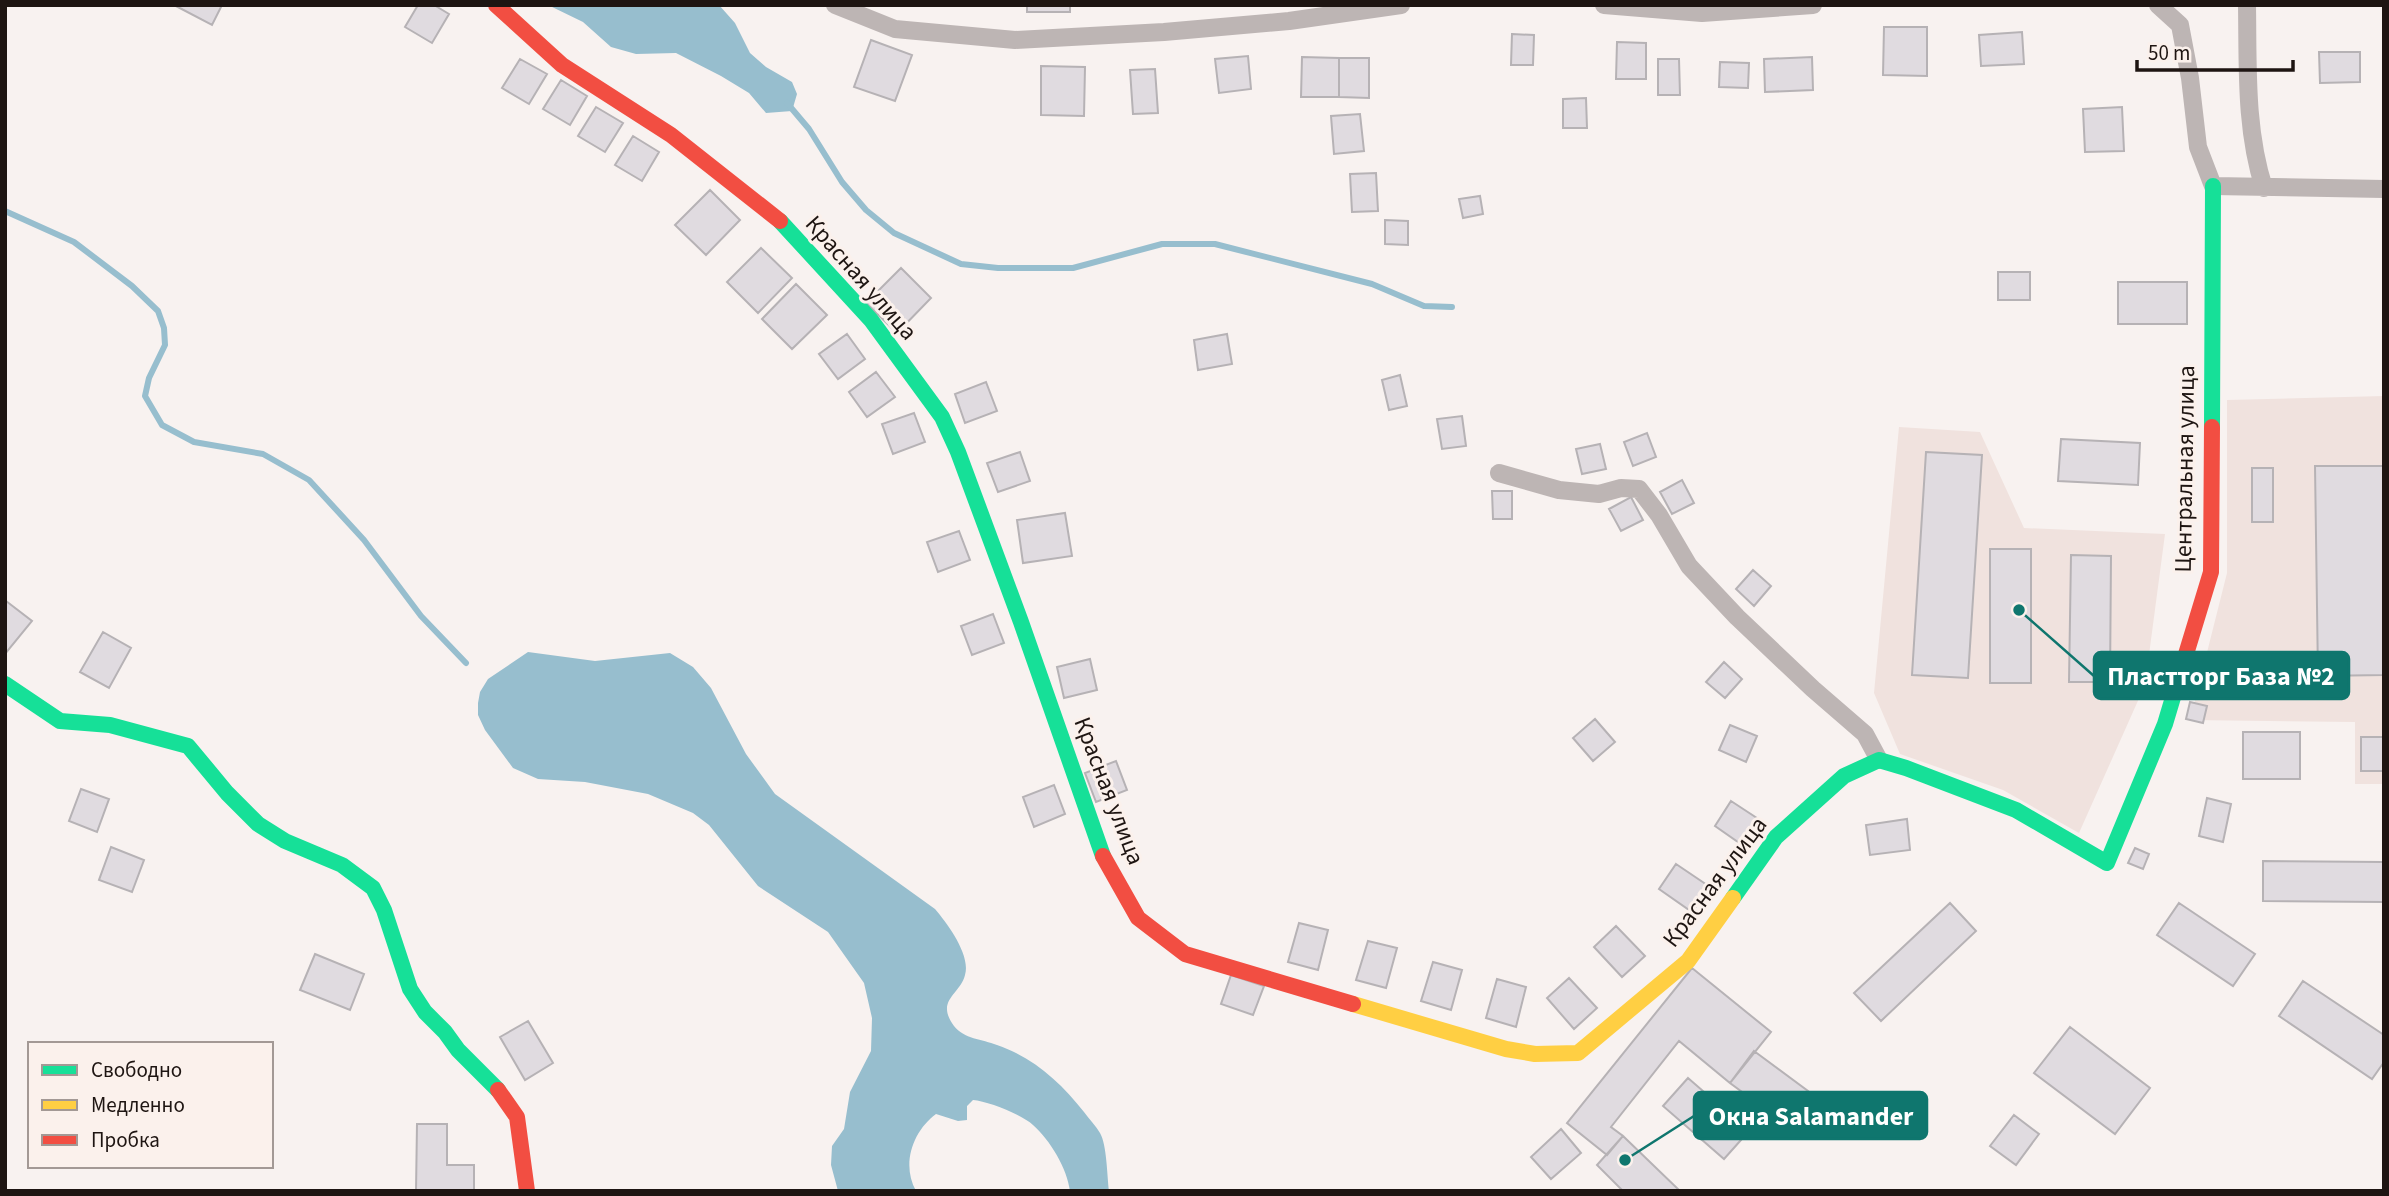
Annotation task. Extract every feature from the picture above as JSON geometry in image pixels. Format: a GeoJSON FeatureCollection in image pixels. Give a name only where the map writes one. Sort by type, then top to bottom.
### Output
{"type":"FeatureCollection","features":[{"type":"Feature","properties":{"kind":"street","name":"Красная улица"},"geometry":{"type":"LineString","coordinates":[[496,5],[562,65],[671,135],[776,218],[871,320],[942,417],[958,452],[1021,622],[1104,859],[1138,918],[1185,954],[1506,1049],[1535,1054],[1578,1053],[1688,961],[1776,837],[1844,776],[1879,760]]}},
{"type":"Feature","properties":{"kind":"street"},"geometry":{"type":"LineString","coordinates":[[835,5],[895,29],[1015,40],[1164,32],[1289,21],[1401,5]]}},
{"type":"Feature","properties":{"kind":"street"},"geometry":{"type":"LineString","coordinates":[[1604,5],[1702,13],[1813,5]]}},
{"type":"Feature","properties":{"kind":"street","name":"Центральная улица"},"geometry":{"type":"LineString","coordinates":[[1879,760],[2016,810],[2107,863],[2165,724],[2211,572],[2213,186],[2198,147],[2190,78],[2180,25],[2158,5]]}},
{"type":"Feature","properties":{"kind":"street"},"geometry":{"type":"LineString","coordinates":[[2247,5],[2248,86],[2254,159],[2264,188]]}},
{"type":"Feature","properties":{"kind":"street"},"geometry":{"type":"LineString","coordinates":[[2213,186],[2384,189]]}},
{"type":"Feature","properties":{"kind":"street"},"geometry":{"type":"LineString","coordinates":[[1499,473],[1559,490],[1599,494],[1621,488],[1639,489],[1659,515],[1689,566],[1737,617],[1865,734],[1879,760]]}},
{"type":"Feature","properties":{"kind":"street"},"geometry":{"type":"LineString","coordinates":[[5,684],[60,721],[110,725],[188,746],[227,793],[258,824],[285,841],[342,865],[373,888],[384,910],[410,989],[425,1012],[458,1051],[502,1094],[517,1117],[527,1191]]}},
{"type":"Feature","properties":{"kind":"shaded area"},"geometry":{"type":"Polygon","coordinates":[[[2384,396],[2384,784],[2355,784],[2355,722],[2190,720],[2227,573],[2227,400],[2384,396]]]}},
{"type":"Feature","properties":{"kind":"shaded area"},"geometry":{"type":"Polygon","coordinates":[[[1899,427],[1980,432],[2024,528],[2165,534],[2145,685],[2079,833],[2003,790],[1900,754],[1874,693],[1899,427]]]}},
{"type":"Feature","properties":{"kind":"water"},"geometry":{"type":"Polygon","coordinates":[[[548,5],[719,5],[735,23],[750,53],[766,67],[792,82],[797,94],[792,111],[766,113],[749,93],[676,53],[636,54],[611,47],[583,22],[548,5]]]}},
{"type":"Feature","properties":{"kind":"water"},"geometry":{"type":"Polygon","coordinates":[[[528,652],[595,661],[670,653],[693,667],[711,688],[746,754],[775,794],[940,915],[957,940],[965,958],[965,975],[947,1010],[954,1026],[968,1036],[1023,1057],[1045,1072],[1075,1101],[1102,1138],[1109,1191],[1070,1191],[1057,1155],[1033,1125],[1004,1109],[973,1100],[967,1106],[967,1120],[958,1121],[936,1114],[921,1129],[910,1159],[916,1191],[838,1191],[831,1165],[832,1146],[844,1129],[850,1092],[871,1051],[872,1018],[864,983],[828,932],[758,886],[709,825],[693,813],[648,794],[585,782],[538,779],[513,768],[485,730],[478,715],[478,703],[480,692],[488,679],[528,652]]]}},
{"type":"Feature","properties":{"kind":"building"},"geometry":{"type":"Polygon","coordinates":[[[174,5],[222,5],[212,25],[174,5]]]}},
{"type":"Feature","properties":{"kind":"building"},"geometry":{"type":"Polygon","coordinates":[[[418,5],[434,5],[449,14],[432,43],[405,27],[418,5]]]}},
{"type":"Feature","properties":{"kind":"building"},"geometry":{"type":"Polygon","coordinates":[[[1027,5],[1070,5],[1070,12],[1027,12],[1027,5]]]}},
{"type":"Feature","properties":{"kind":"building"},"geometry":{"type":"Polygon","coordinates":[[[1884,27],[1927,27],[1927,76],[1883,75],[1884,27]]]}},
{"type":"Feature","properties":{"kind":"building"},"geometry":{"type":"Polygon","coordinates":[[[2022,32],[2024,64],[1981,66],[1979,35],[2022,32]]]}},
{"type":"Feature","properties":{"kind":"building"},"geometry":{"type":"Polygon","coordinates":[[[1512,34],[1534,35],[1533,65],[1511,65],[1512,34]]]}},
{"type":"Feature","properties":{"kind":"building"},"geometry":{"type":"Polygon","coordinates":[[[871,40],[912,55],[895,101],[854,87],[871,40]]]}},
{"type":"Feature","properties":{"kind":"building"},"geometry":{"type":"Polygon","coordinates":[[[1617,42],[1646,43],[1646,79],[1616,79],[1617,42]]]}},
{"type":"Feature","properties":{"kind":"building"},"geometry":{"type":"Polygon","coordinates":[[[2319,52],[2360,52],[2360,82],[2320,83],[2319,52]]]}},
{"type":"Feature","properties":{"kind":"building"},"geometry":{"type":"Polygon","coordinates":[[[1248,56],[1251,89],[1219,93],[1215,59],[1248,56]]]}},
{"type":"Feature","properties":{"kind":"building"},"geometry":{"type":"Polygon","coordinates":[[[1302,57],[1339,58],[1339,97],[1301,97],[1302,57]]]}},
{"type":"Feature","properties":{"kind":"building"},"geometry":{"type":"Polygon","coordinates":[[[1812,57],[1813,90],[1765,92],[1764,59],[1812,57]]]}},
{"type":"Feature","properties":{"kind":"building"},"geometry":{"type":"Polygon","coordinates":[[[1339,58],[1369,58],[1369,98],[1339,97],[1339,58]]]}},
{"type":"Feature","properties":{"kind":"building"},"geometry":{"type":"Polygon","coordinates":[[[520,59],[547,74],[529,104],[502,88],[520,59]]]}},
{"type":"Feature","properties":{"kind":"building"},"geometry":{"type":"Polygon","coordinates":[[[1658,59],[1679,59],[1680,95],[1658,95],[1658,59]]]}},
{"type":"Feature","properties":{"kind":"building"},"geometry":{"type":"Polygon","coordinates":[[[1720,62],[1749,63],[1748,88],[1719,87],[1720,62]]]}},
{"type":"Feature","properties":{"kind":"building"},"geometry":{"type":"Polygon","coordinates":[[[1041,66],[1085,67],[1084,116],[1041,115],[1041,66]]]}},
{"type":"Feature","properties":{"kind":"building"},"geometry":{"type":"Polygon","coordinates":[[[1155,69],[1158,113],[1133,114],[1130,70],[1155,69]]]}},
{"type":"Feature","properties":{"kind":"building"},"geometry":{"type":"Polygon","coordinates":[[[561,80],[587,96],[570,125],[543,109],[561,80]]]}},
{"type":"Feature","properties":{"kind":"building"},"geometry":{"type":"Polygon","coordinates":[[[1586,98],[1587,128],[1563,128],[1563,99],[1586,98]]]}},
{"type":"Feature","properties":{"kind":"building"},"geometry":{"type":"Polygon","coordinates":[[[596,107],[623,123],[605,152],[578,136],[596,107]]]}},
{"type":"Feature","properties":{"kind":"building"},"geometry":{"type":"Polygon","coordinates":[[[2122,107],[2124,151],[2085,152],[2083,109],[2122,107]]]}},
{"type":"Feature","properties":{"kind":"building"},"geometry":{"type":"Polygon","coordinates":[[[1360,114],[1364,151],[1334,154],[1331,116],[1360,114]]]}},
{"type":"Feature","properties":{"kind":"building"},"geometry":{"type":"Polygon","coordinates":[[[633,136],[659,152],[642,181],[615,165],[633,136]]]}},
{"type":"Feature","properties":{"kind":"building"},"geometry":{"type":"Polygon","coordinates":[[[1376,173],[1378,211],[1352,212],[1350,174],[1376,173]]]}},
{"type":"Feature","properties":{"kind":"building"},"geometry":{"type":"Polygon","coordinates":[[[710,190],[740,220],[706,255],[675,225],[710,190]]]}},
{"type":"Feature","properties":{"kind":"building"},"geometry":{"type":"Polygon","coordinates":[[[1480,196],[1483,214],[1463,218],[1459,199],[1480,196]]]}},
{"type":"Feature","properties":{"kind":"building"},"geometry":{"type":"Polygon","coordinates":[[[1385,220],[1408,221],[1408,245],[1385,244],[1385,220]]]}},
{"type":"Feature","properties":{"kind":"building"},"geometry":{"type":"Polygon","coordinates":[[[761,248],[792,278],[758,313],[727,282],[761,248]]]}},
{"type":"Feature","properties":{"kind":"building"},"geometry":{"type":"Polygon","coordinates":[[[901,268],[931,298],[897,333],[866,303],[901,268]]]}},
{"type":"Feature","properties":{"kind":"building"},"geometry":{"type":"Polygon","coordinates":[[[1998,272],[2030,272],[2030,300],[1998,300],[1998,272]]]}},
{"type":"Feature","properties":{"kind":"building"},"geometry":{"type":"Polygon","coordinates":[[[2118,282],[2187,282],[2187,324],[2118,324],[2118,282]]]}},
{"type":"Feature","properties":{"kind":"building"},"geometry":{"type":"Polygon","coordinates":[[[796,284],[827,315],[792,349],[762,319],[796,284]]]}},
{"type":"Feature","properties":{"kind":"building"},"geometry":{"type":"Polygon","coordinates":[[[847,334],[865,359],[838,379],[819,354],[847,334]]]}},
{"type":"Feature","properties":{"kind":"building"},"geometry":{"type":"Polygon","coordinates":[[[1227,334],[1232,364],[1198,370],[1194,340],[1227,334]]]}},
{"type":"Feature","properties":{"kind":"building"},"geometry":{"type":"Polygon","coordinates":[[[876,372],[895,397],[867,417],[849,392],[876,372]]]}},
{"type":"Feature","properties":{"kind":"building"},"geometry":{"type":"Polygon","coordinates":[[[1400,375],[1407,406],[1389,410],[1382,380],[1400,375]]]}},
{"type":"Feature","properties":{"kind":"building"},"geometry":{"type":"Polygon","coordinates":[[[986,382],[997,411],[965,423],[955,394],[986,382]]]}},
{"type":"Feature","properties":{"kind":"building"},"geometry":{"type":"Polygon","coordinates":[[[914,413],[925,442],[893,454],[882,424],[914,413]]]}},
{"type":"Feature","properties":{"kind":"building"},"geometry":{"type":"Polygon","coordinates":[[[1462,416],[1466,446],[1442,449],[1437,419],[1462,416]]]}},
{"type":"Feature","properties":{"kind":"building"},"geometry":{"type":"Polygon","coordinates":[[[1647,433],[1656,457],[1633,466],[1624,442],[1647,433]]]}},
{"type":"Feature","properties":{"kind":"building"},"geometry":{"type":"Polygon","coordinates":[[[2061,439],[2140,443],[2138,485],[2058,481],[2061,439]]]}},
{"type":"Feature","properties":{"kind":"building"},"geometry":{"type":"Polygon","coordinates":[[[1600,444],[1606,469],[1582,474],[1576,449],[1600,444]]]}},
{"type":"Feature","properties":{"kind":"building"},"geometry":{"type":"Polygon","coordinates":[[[1020,452],[1030,481],[998,492],[987,463],[1020,452]]]}},
{"type":"Feature","properties":{"kind":"building"},"geometry":{"type":"Polygon","coordinates":[[[1926,452],[1982,455],[1968,678],[1912,675],[1926,452]]]}},
{"type":"Feature","properties":{"kind":"building"},"geometry":{"type":"Polygon","coordinates":[[[2315,466],[2384,466],[2384,675],[2318,676],[2315,466]]]}},
{"type":"Feature","properties":{"kind":"building"},"geometry":{"type":"Polygon","coordinates":[[[2252,468],[2273,468],[2273,522],[2252,522],[2252,468]]]}},
{"type":"Feature","properties":{"kind":"building"},"geometry":{"type":"Polygon","coordinates":[[[1682,480],[1694,503],[1672,514],[1660,492],[1682,480]]]}},
{"type":"Feature","properties":{"kind":"building"},"geometry":{"type":"Polygon","coordinates":[[[1492,491],[1512,491],[1512,519],[1493,519],[1492,491]]]}},
{"type":"Feature","properties":{"kind":"building"},"geometry":{"type":"Polygon","coordinates":[[[1631,497],[1643,520],[1621,531],[1609,509],[1631,497]]]}},
{"type":"Feature","properties":{"kind":"building"},"geometry":{"type":"Polygon","coordinates":[[[1065,513],[1072,556],[1023,563],[1017,520],[1065,513]]]}},
{"type":"Feature","properties":{"kind":"building"},"geometry":{"type":"Polygon","coordinates":[[[959,531],[970,560],[938,572],[927,542],[959,531]]]}},
{"type":"Feature","properties":{"kind":"building"},"geometry":{"type":"Polygon","coordinates":[[[1990,549],[2031,549],[2031,683],[1990,683],[1990,549]]]}},
{"type":"Feature","properties":{"kind":"building"},"geometry":{"type":"Polygon","coordinates":[[[2071,555],[2111,556],[2110,682],[2069,682],[2071,555]]]}},
{"type":"Feature","properties":{"kind":"building"},"geometry":{"type":"Polygon","coordinates":[[[1753,570],[1771,586],[1754,606],[1736,589],[1753,570]]]}},
{"type":"Feature","properties":{"kind":"building"},"geometry":{"type":"Polygon","coordinates":[[[5,601],[32,621],[5,654],[5,601]]]}},
{"type":"Feature","properties":{"kind":"building"},"geometry":{"type":"Polygon","coordinates":[[[993,614],[1004,643],[972,655],[961,626],[993,614]]]}},
{"type":"Feature","properties":{"kind":"building"},"geometry":{"type":"Polygon","coordinates":[[[103,632],[131,648],[109,688],[80,672],[103,632]]]}},
{"type":"Feature","properties":{"kind":"building"},"geometry":{"type":"Polygon","coordinates":[[[1090,659],[1097,690],[1064,698],[1057,667],[1090,659]]]}},
{"type":"Feature","properties":{"kind":"building"},"geometry":{"type":"Polygon","coordinates":[[[1724,662],[1742,679],[1725,698],[1706,682],[1724,662]]]}},
{"type":"Feature","properties":{"kind":"building"},"geometry":{"type":"Polygon","coordinates":[[[2190,702],[2207,706],[2203,723],[2186,719],[2190,702]]]}},
{"type":"Feature","properties":{"kind":"building"},"geometry":{"type":"Polygon","coordinates":[[[1595,719],[1615,742],[1593,761],[1573,738],[1595,719]]]}},
{"type":"Feature","properties":{"kind":"building"},"geometry":{"type":"Polygon","coordinates":[[[1730,725],[1757,736],[1746,762],[1719,750],[1730,725]]]}},
{"type":"Feature","properties":{"kind":"building"},"geometry":{"type":"Polygon","coordinates":[[[2243,732],[2300,732],[2300,779],[2243,779],[2243,732]]]}},
{"type":"Feature","properties":{"kind":"building"},"geometry":{"type":"Polygon","coordinates":[[[2361,737],[2384,737],[2384,771],[2361,771],[2361,737]]]}},
{"type":"Feature","properties":{"kind":"building"},"geometry":{"type":"Polygon","coordinates":[[[1116,761],[1127,790],[1096,802],[1085,773],[1116,761]]]}},
{"type":"Feature","properties":{"kind":"building"},"geometry":{"type":"Polygon","coordinates":[[[1054,785],[1065,814],[1034,827],[1023,797],[1054,785]]]}},
{"type":"Feature","properties":{"kind":"building"},"geometry":{"type":"Polygon","coordinates":[[[81,789],[109,799],[97,832],[69,821],[81,789]]]}},
{"type":"Feature","properties":{"kind":"building"},"geometry":{"type":"Polygon","coordinates":[[[2207,798],[2231,804],[2223,842],[2199,836],[2207,798]]]}},
{"type":"Feature","properties":{"kind":"building"},"geometry":{"type":"Polygon","coordinates":[[[1731,801],[1766,824],[1748,849],[1715,826],[1731,801]]]}},
{"type":"Feature","properties":{"kind":"building"},"geometry":{"type":"Polygon","coordinates":[[[1907,819],[1910,850],[1870,855],[1866,825],[1907,819]]]}},
{"type":"Feature","properties":{"kind":"building"},"geometry":{"type":"Polygon","coordinates":[[[111,847],[144,860],[132,892],[99,880],[111,847]]]}},
{"type":"Feature","properties":{"kind":"building"},"geometry":{"type":"Polygon","coordinates":[[[2135,848],[2149,854],[2143,869],[2128,863],[2135,848]]]}},
{"type":"Feature","properties":{"kind":"building"},"geometry":{"type":"Polygon","coordinates":[[[2263,861],[2384,862],[2384,902],[2263,901],[2263,861]]]}},
{"type":"Feature","properties":{"kind":"building"},"geometry":{"type":"Polygon","coordinates":[[[1676,864],[1710,887],[1692,912],[1659,889],[1676,864]]]}},
{"type":"Feature","properties":{"kind":"building"},"geometry":{"type":"Polygon","coordinates":[[[1950,903],[1976,931],[1881,1021],[1854,993],[1950,903]]]}},
{"type":"Feature","properties":{"kind":"building"},"geometry":{"type":"Polygon","coordinates":[[[2179,903],[2255,954],[2233,986],[2157,935],[2179,903]]]}},
{"type":"Feature","properties":{"kind":"building"},"geometry":{"type":"Polygon","coordinates":[[[1299,923],[1328,930],[1318,970],[1288,962],[1299,923]]]}},
{"type":"Feature","properties":{"kind":"building"},"geometry":{"type":"Polygon","coordinates":[[[1616,926],[1645,956],[1622,977],[1594,947],[1616,926]]]}},
{"type":"Feature","properties":{"kind":"building"},"geometry":{"type":"Polygon","coordinates":[[[1368,941],[1397,948],[1386,988],[1356,980],[1368,941]]]}},
{"type":"Feature","properties":{"kind":"building"},"geometry":{"type":"Polygon","coordinates":[[[315,954],[364,974],[350,1010],[300,990],[315,954]]]}},
{"type":"Feature","properties":{"kind":"building"},"geometry":{"type":"Polygon","coordinates":[[[1433,962],[1462,970],[1451,1010],[1421,1001],[1433,962]]]}},
{"type":"Feature","properties":{"kind":"building"},"geometry":{"type":"Polygon","coordinates":[[[1692,968],[1771,1032],[1730,1083],[1679,1041],[1611,1127],[1623,1136],[1607,1155],[1567,1123],[1692,968]]]}},
{"type":"Feature","properties":{"kind":"building"},"geometry":{"type":"Polygon","coordinates":[[[1231,975],[1264,986],[1253,1015],[1221,1004],[1231,975]]]}},
{"type":"Feature","properties":{"kind":"building"},"geometry":{"type":"Polygon","coordinates":[[[1569,978],[1597,1008],[1574,1029],[1547,998],[1569,978]]]}},
{"type":"Feature","properties":{"kind":"building"},"geometry":{"type":"Polygon","coordinates":[[[1497,979],[1526,987],[1516,1027],[1486,1018],[1497,979]]]}},
{"type":"Feature","properties":{"kind":"building"},"geometry":{"type":"Polygon","coordinates":[[[2303,981],[2384,1035],[2384,1062],[2372,1079],[2279,1016],[2303,981]]]}},
{"type":"Feature","properties":{"kind":"building"},"geometry":{"type":"Polygon","coordinates":[[[528,1021],[553,1063],[525,1080],[500,1037],[528,1021]]]}},
{"type":"Feature","properties":{"kind":"building"},"geometry":{"type":"Polygon","coordinates":[[[2070,1027],[2150,1088],[2115,1134],[2034,1073],[2070,1027]]]}},
{"type":"Feature","properties":{"kind":"building"},"geometry":{"type":"Polygon","coordinates":[[[1754,1051],[1808,1091],[1784,1123],[1730,1083],[1754,1051]]]}},
{"type":"Feature","properties":{"kind":"building"},"geometry":{"type":"Polygon","coordinates":[[[1688,1078],[1749,1131],[1724,1159],[1663,1106],[1688,1078]]]}},
{"type":"Feature","properties":{"kind":"building"},"geometry":{"type":"Polygon","coordinates":[[[2014,1115],[2039,1134],[2016,1165],[1990,1146],[2014,1115]]]}},
{"type":"Feature","properties":{"kind":"building"},"geometry":{"type":"Polygon","coordinates":[[[417,1124],[447,1124],[447,1165],[474,1165],[474,1191],[416,1191],[417,1124]]]}},
{"type":"Feature","properties":{"kind":"building"},"geometry":{"type":"Polygon","coordinates":[[[1561,1129],[1581,1153],[1551,1179],[1531,1157],[1561,1129]]]}},
{"type":"Feature","properties":{"kind":"building"},"geometry":{"type":"Polygon","coordinates":[[[1623,1136],[1680,1191],[1623,1191],[1597,1165],[1623,1136]]]}},
{"type":"Feature","properties":{"kind":"waterway"},"geometry":{"type":"LineString","coordinates":[[787,103],[809,129],[842,182],[866,210],[894,233],[961,264],[998,268],[1073,268],[1162,244],[1215,244],[1372,284],[1424,306],[1452,307]]}},
{"type":"Feature","properties":{"kind":"waterway"},"geometry":{"type":"LineString","coordinates":[[5,211],[74,242],[132,286],[158,311],[164,328],[165,345],[149,378],[145,396],[162,425],[194,442],[263,454],[309,480],[364,540],[421,616],[466,663]]}},
{"type":"Feature","properties":{"kind":"traffic: fast"},"geometry":{"type":"LineString","coordinates":[[2212,427],[2213,186]]}},
{"type":"Feature","properties":{"kind":"traffic: fast"},"geometry":{"type":"LineString","coordinates":[[780,221],[871,320],[942,417],[958,452],[1021,622],[1103,856]]}},
{"type":"Feature","properties":{"kind":"traffic: fast"},"geometry":{"type":"LineString","coordinates":[[1733,898],[1776,837],[1844,776],[1879,760],[2016,810],[2107,863],[2165,724],[2183,664]]}},
{"type":"Feature","properties":{"kind":"traffic: fast"},"geometry":{"type":"LineString","coordinates":[[5,684],[60,721],[110,725],[188,746],[227,793],[258,824],[285,841],[342,865],[373,888],[384,910],[410,989],[425,1012],[458,1050],[498,1090]]}},
{"type":"Feature","properties":{"kind":"traffic: slow"},"geometry":{"type":"LineString","coordinates":[[1353,1004],[1506,1049],[1535,1054],[1578,1053],[1688,961],[1733,898]]}},
{"type":"Feature","properties":{"kind":"traffic: jam"},"geometry":{"type":"LineString","coordinates":[[496,5],[562,65],[671,135],[780,221]]}},
{"type":"Feature","properties":{"kind":"traffic: jam"},"geometry":{"type":"LineString","coordinates":[[2183,664],[2211,572],[2212,427]]}},
{"type":"Feature","properties":{"kind":"traffic: jam"},"geometry":{"type":"LineString","coordinates":[[1103,856],[1138,918],[1185,954],[1353,1004]]}},
{"type":"Feature","properties":{"kind":"traffic: jam"},"geometry":{"type":"LineString","coordinates":[[498,1090],[517,1117],[527,1191]]}},
{"type":"Feature","properties":{"kind":"place","name":"Пластторг База №2"},"geometry":{"type":"Point","coordinates":[2019,610]}},
{"type":"Feature","properties":{"kind":"place","name":"Окна Salamander"},"geometry":{"type":"Point","coordinates":[1625,1160]}}]}
